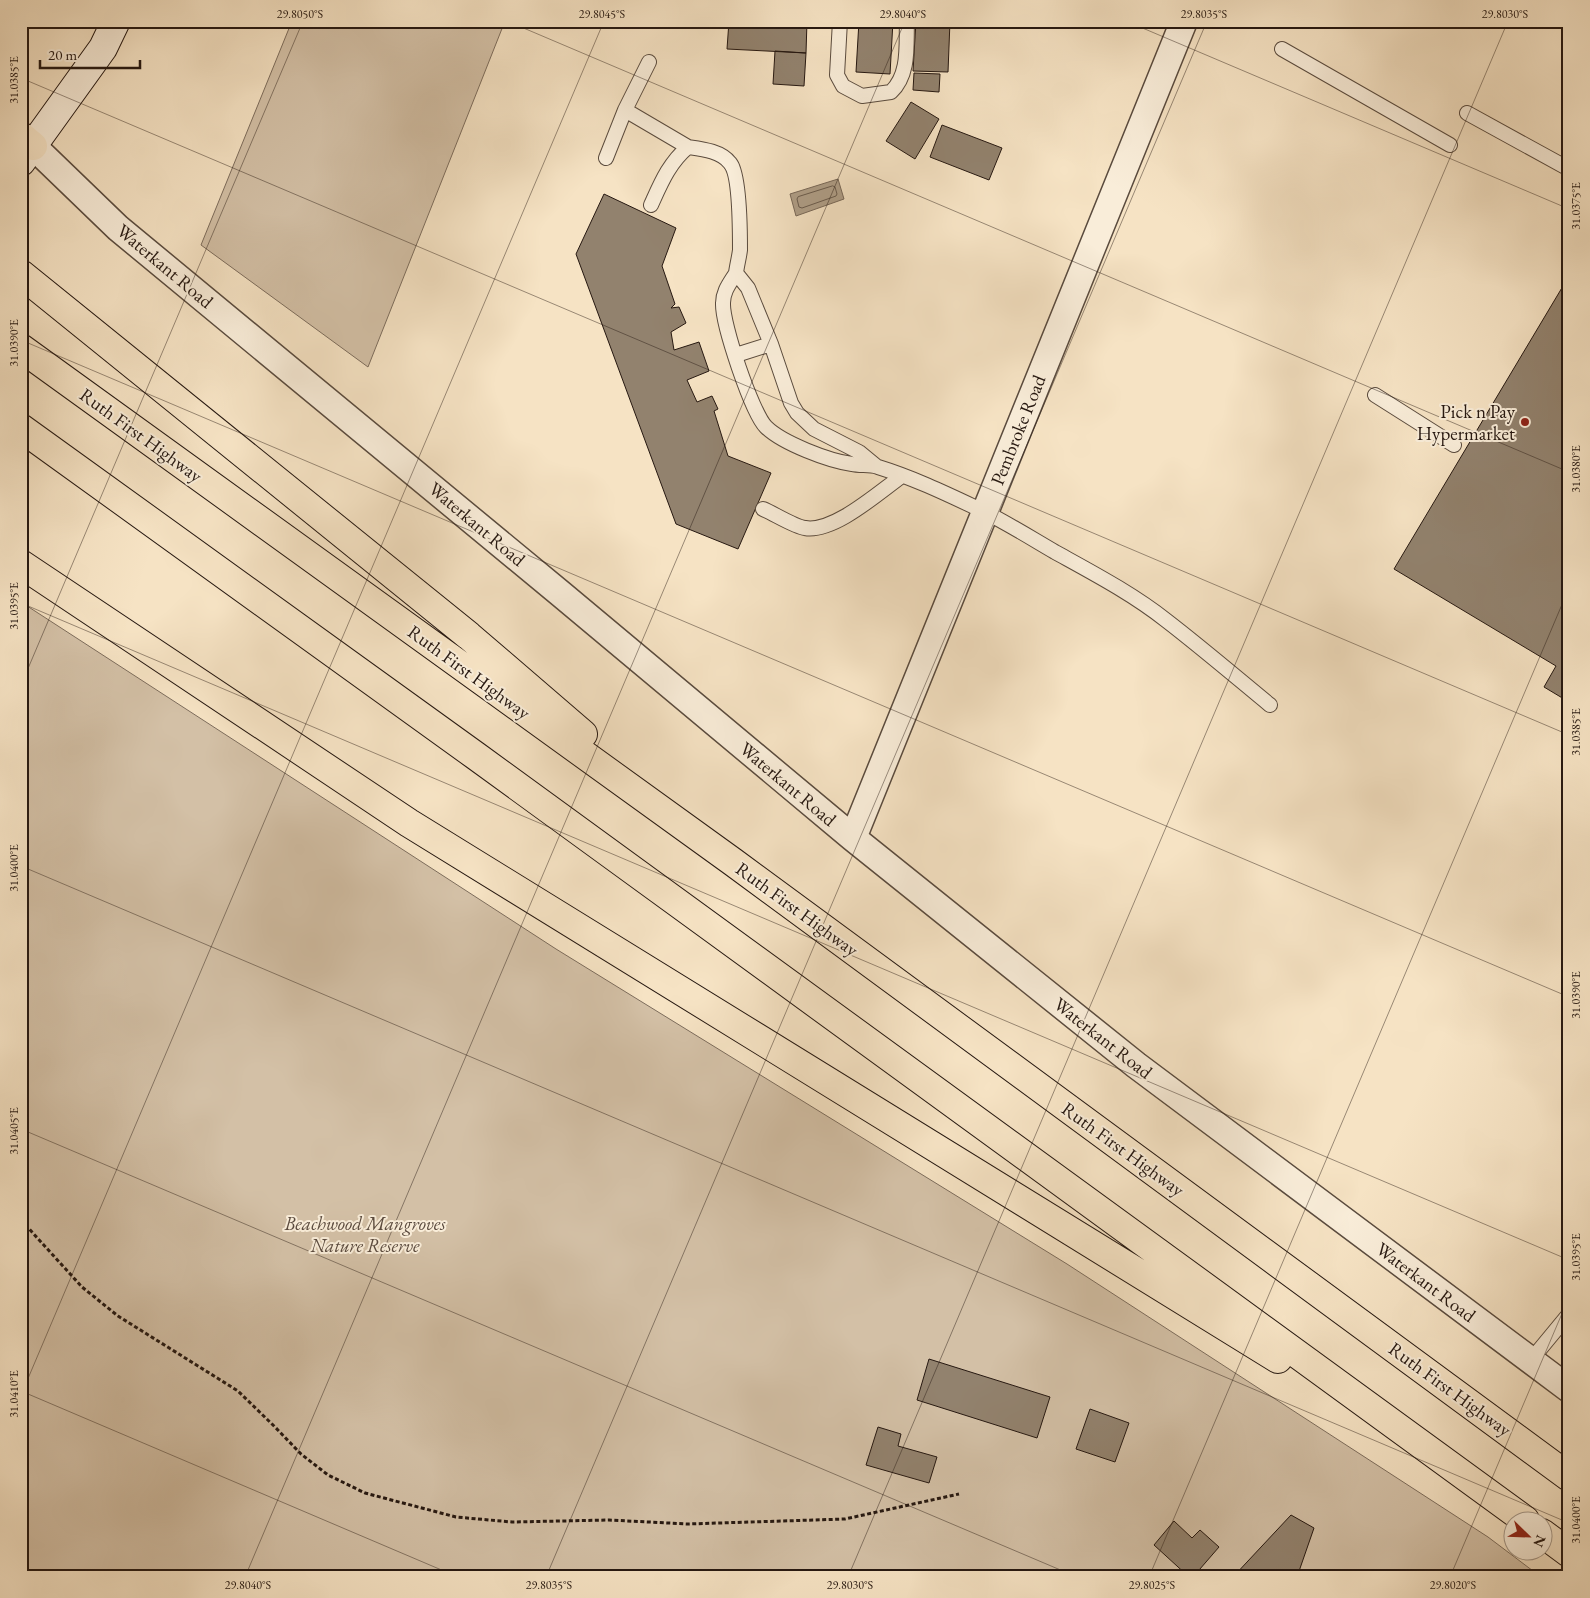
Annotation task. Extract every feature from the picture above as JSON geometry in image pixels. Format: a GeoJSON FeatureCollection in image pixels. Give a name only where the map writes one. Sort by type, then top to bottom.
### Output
{"type":"FeatureCollection","features":[{"type":"Feature","properties":{"kind":"highway"},"geometry":{"type":"LineString","coordinates":[[21,274],[469,636],[733,862]]}},
{"type":"Feature","properties":{"kind":"highway","name":"Ruth First Highway"},"geometry":{"type":"LineString","coordinates":[[21,348],[733,862],[1569,1477]]}},
{"type":"Feature","properties":{"kind":"highway"},"geometry":{"type":"LineString","coordinates":[[21,428],[1511,1510]]}},
{"type":"Feature","properties":{"kind":"highway"},"geometry":{"type":"LineString","coordinates":[[21,564],[409,823],[730,1019],[1211,1319],[1437,1455]]}},
{"type":"Feature","properties":{"kind":"highway"},"geometry":{"type":"LineString","coordinates":[[1552,1540],[1569,1553]]}},
{"type":"Feature","properties":{"kind":"main road"},"geometry":{"type":"LineString","coordinates":[[25,148],[103,48],[116,21]]}},
{"type":"Feature","properties":{"kind":"street","name":"Pembroke Road"},"geometry":{"type":"LineString","coordinates":[[853,838],[1184,21]]}},
{"type":"Feature","properties":{"kind":"street","name":"Waterkant Road"},"geometry":{"type":"LineString","coordinates":[[25,148],[118,228],[853,838],[1136,1065],[1569,1389]]}},
{"type":"Feature","properties":{"kind":"lane"},"geometry":{"type":"LineString","coordinates":[[840,21],[837,75],[842,86],[862,96],[891,92],[900,80],[906,63],[908,21]]}},
{"type":"Feature","properties":{"kind":"lane"},"geometry":{"type":"LineString","coordinates":[[1282,49],[1450,146]]}},
{"type":"Feature","properties":{"kind":"lane"},"geometry":{"type":"LineString","coordinates":[[606,158],[648,62]]}},
{"type":"Feature","properties":{"kind":"lane"},"geometry":{"type":"LineString","coordinates":[[626,110],[688,147],[719,154],[731,164],[736,178],[740,251],[736,273],[725,290],[723,304],[727,328],[751,402],[764,426],[774,434],[834,460],[852,465],[876,466]]}},
{"type":"Feature","properties":{"kind":"lane"},"geometry":{"type":"LineString","coordinates":[[1467,113],[1569,169]]}},
{"type":"Feature","properties":{"kind":"lane"},"geometry":{"type":"LineString","coordinates":[[651,205],[664,176],[677,157],[688,147]]}},
{"type":"Feature","properties":{"kind":"lane"},"geometry":{"type":"LineString","coordinates":[[736,273],[748,288],[771,344],[791,403],[801,417],[814,429],[859,452],[876,466],[930,486],[985,512],[1105,580],[1166,620],[1270,705]]}},
{"type":"Feature","properties":{"kind":"lane"},"geometry":{"type":"LineString","coordinates":[[736,355],[771,344]]}},
{"type":"Feature","properties":{"kind":"lane"},"geometry":{"type":"LineString","coordinates":[[1375,395],[1454,445]]}},
{"type":"Feature","properties":{"kind":"lane"},"geometry":{"type":"LineString","coordinates":[[763,509],[805,528],[826,527],[847,515],[902,476]]}},
{"type":"Feature","properties":{"kind":"lane"},"geometry":{"type":"LineString","coordinates":[[1531,1360],[1569,1314]]}},
{"type":"Feature","properties":{"kind":"path"},"geometry":{"type":"LineString","coordinates":[[21,1220],[82,1287],[111,1310],[238,1391],[301,1454],[328,1474],[365,1493],[456,1517],[512,1522],[609,1520],[688,1524],[845,1519],[959,1494]]}},
{"type":"Feature","properties":{"kind":"green space"},"geometry":{"type":"Polygon","coordinates":[[[292,21],[505,21],[368,367],[201,245],[292,21]]]}},
{"type":"Feature","properties":{"kind":"green space","name":"Beachwood Mangroves Nature Reserve"},"geometry":{"type":"Polygon","coordinates":[[[21,602],[556,949],[1067,1264],[1488,1537],[1502,1548],[1502,1560],[1518,1560],[1541,1577],[21,1577],[21,602]]]}},
{"type":"Feature","properties":{"kind":"water"},"geometry":{"type":"Polygon","coordinates":[[[838,179],[844,199],[796,216],[790,194],[838,179]]]}},
{"type":"Feature","properties":{"kind":"building"},"geometry":{"type":"Polygon","coordinates":[[[729,21],[807,21],[806,53],[727,49],[729,21]]]}},
{"type":"Feature","properties":{"kind":"building"},"geometry":{"type":"Polygon","coordinates":[[[859,21],[893,21],[890,74],[856,72],[859,21]]]}},
{"type":"Feature","properties":{"kind":"building"},"geometry":{"type":"Polygon","coordinates":[[[916,21],[950,21],[948,72],[913,71],[916,21]]]}},
{"type":"Feature","properties":{"kind":"building"},"geometry":{"type":"Polygon","coordinates":[[[775,51],[806,53],[804,86],[773,84],[775,51]]]}},
{"type":"Feature","properties":{"kind":"building"},"geometry":{"type":"Polygon","coordinates":[[[914,73],[940,74],[939,92],[913,90],[914,73]]]}},
{"type":"Feature","properties":{"kind":"building"},"geometry":{"type":"Polygon","coordinates":[[[911,102],[939,119],[915,159],[886,141],[911,102]]]}},
{"type":"Feature","properties":{"kind":"building"},"geometry":{"type":"Polygon","coordinates":[[[942,125],[1002,148],[989,180],[930,157],[942,125]]]}},
{"type":"Feature","properties":{"kind":"building"},"geometry":{"type":"Polygon","coordinates":[[[604,194],[676,228],[662,266],[675,304],[671,308],[679,307],[686,323],[671,332],[674,350],[699,342],[709,371],[687,380],[697,402],[712,396],[718,409],[714,411],[728,456],[771,473],[738,549],[676,524],[576,254],[604,194]]]}},
{"type":"Feature","properties":{"kind":"building","name":"Pick n Pay Hypermarket"},"geometry":{"type":"Polygon","coordinates":[[[1569,276],[1569,702],[1544,687],[1556,666],[1394,569],[1569,276]]]}},
{"type":"Feature","properties":{"kind":"building"},"geometry":{"type":"Polygon","coordinates":[[[929,1359],[1050,1397],[1037,1438],[917,1400],[929,1359]]]}},
{"type":"Feature","properties":{"kind":"building"},"geometry":{"type":"Polygon","coordinates":[[[1090,1409],[1129,1423],[1115,1462],[1076,1449],[1090,1409]]]}},
{"type":"Feature","properties":{"kind":"building"},"geometry":{"type":"Polygon","coordinates":[[[878,1427],[901,1434],[898,1446],[937,1457],[929,1483],[866,1465],[878,1427]]]}},
{"type":"Feature","properties":{"kind":"building"},"geometry":{"type":"Polygon","coordinates":[[[1291,1515],[1314,1528],[1297,1577],[1233,1577],[1291,1515]]]}},
{"type":"Feature","properties":{"kind":"building"},"geometry":{"type":"Polygon","coordinates":[[[1174,1521],[1192,1538],[1200,1530],[1219,1547],[1193,1577],[1189,1577],[1154,1545],[1174,1521]]]}},
{"type":"Feature","properties":{"kind":"place","name":"Pick n Pay Hypermarket"},"geometry":{"type":"Point","coordinates":[1525,422]}}]}
